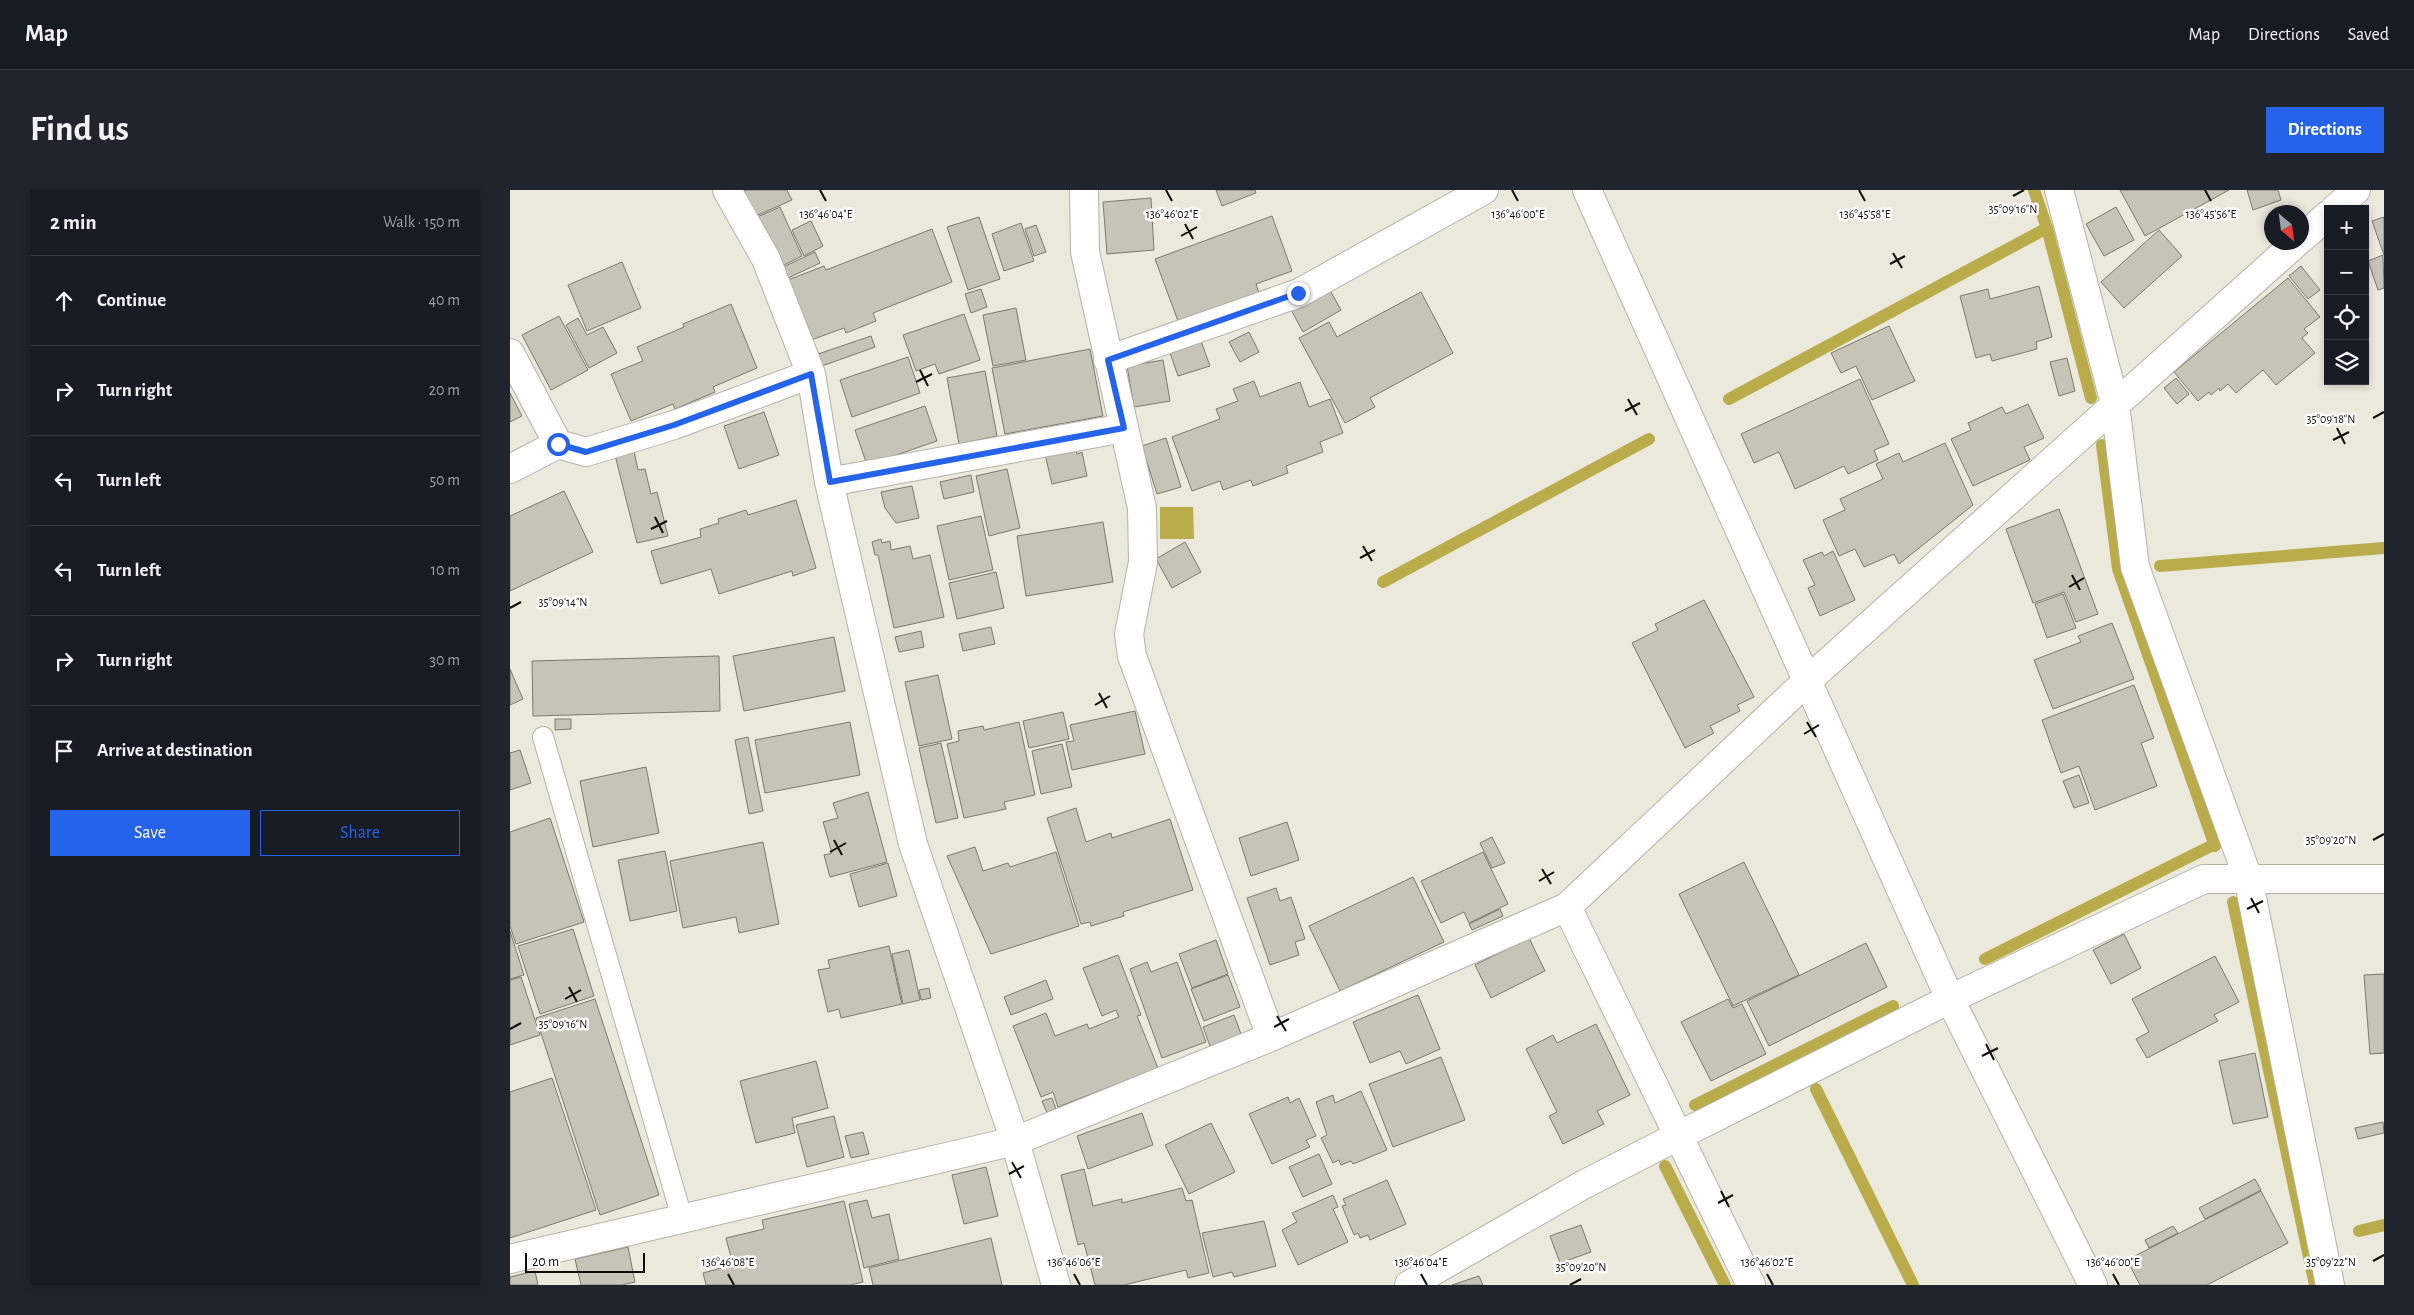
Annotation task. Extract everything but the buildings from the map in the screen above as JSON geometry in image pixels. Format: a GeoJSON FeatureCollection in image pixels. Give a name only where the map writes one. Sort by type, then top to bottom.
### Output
{"type":"FeatureCollection","features":[{"type":"Feature","properties":{"kind":"street"},"geometry":{"type":"LineString","coordinates":[[727,190],[766,259],[811,374],[830,482],[913,844],[1015,1142],[1056,1285]]}},
{"type":"Feature","properties":{"kind":"street"},"geometry":{"type":"LineString","coordinates":[[1084,190],[1085,252],[1142,508],[1143,562],[1129,634],[1132,656],[1271,1037]]}},
{"type":"Feature","properties":{"kind":"street"},"geometry":{"type":"LineString","coordinates":[[1108,360],[1298,293],[1484,190]]}},
{"type":"Feature","properties":{"kind":"street"},"geometry":{"type":"LineString","coordinates":[[1587,190],[1950,999],[2093,1285]]}},
{"type":"Feature","properties":{"kind":"street"},"geometry":{"type":"LineString","coordinates":[[2059,190],[2114,404],[2135,568],[2248,878],[2330,1285]]}},
{"type":"Feature","properties":{"kind":"street"},"geometry":{"type":"LineString","coordinates":[[2339,205],[2356,190]]}},
{"type":"Feature","properties":{"kind":"street"},"geometry":{"type":"LineString","coordinates":[[2309,232],[2324,219]]}},
{"type":"Feature","properties":{"kind":"street"},"geometry":{"type":"LineString","coordinates":[[510,1258],[1015,1142],[1271,1037],[1567,907],[1807,681],[2288,250]]}},
{"type":"Feature","properties":{"kind":"street"},"geometry":{"type":"LineString","coordinates":[[510,353],[558,444]]}},
{"type":"Feature","properties":{"kind":"street"},"geometry":{"type":"LineString","coordinates":[[510,469],[558,444],[586,452],[674,425],[811,374]]}},
{"type":"Feature","properties":{"kind":"street"},"geometry":{"type":"LineString","coordinates":[[830,482],[1124,428]]}},
{"type":"Feature","properties":{"kind":"street"},"geometry":{"type":"LineString","coordinates":[[1409,1285],[1581,1186],[1678,1136],[1950,999],[2204,879],[2384,879]]}},
{"type":"Feature","properties":{"kind":"street"},"geometry":{"type":"LineString","coordinates":[[1567,907],[1751,1285]]}},
{"type":"Feature","properties":{"kind":"lane"},"geometry":{"type":"LineString","coordinates":[[543,737],[682,1218]]}},
{"type":"Feature","properties":{"kind":"shaded area"},"geometry":{"type":"Polygon","coordinates":[[[1160,507],[1193,507],[1194,539],[1160,539],[1160,507]]]}},
{"type":"Feature","properties":{"kind":"waterway"},"geometry":{"type":"LineString","coordinates":[[2034,190],[2047,228],[2091,398]]}},
{"type":"Feature","properties":{"kind":"waterway"},"geometry":{"type":"LineString","coordinates":[[1729,399],[2047,228]]}},
{"type":"Feature","properties":{"kind":"waterway"},"geometry":{"type":"LineString","coordinates":[[1383,582],[1649,439]]}},
{"type":"Feature","properties":{"kind":"waterway"},"geometry":{"type":"LineString","coordinates":[[2102,445],[2118,569],[2215,846]]}},
{"type":"Feature","properties":{"kind":"waterway"},"geometry":{"type":"LineString","coordinates":[[2160,566],[2384,548]]}},
{"type":"Feature","properties":{"kind":"waterway"},"geometry":{"type":"LineString","coordinates":[[1985,959],[2215,844]]}},
{"type":"Feature","properties":{"kind":"waterway"},"geometry":{"type":"LineString","coordinates":[[2233,902],[2315,1285]]}},
{"type":"Feature","properties":{"kind":"waterway"},"geometry":{"type":"LineString","coordinates":[[1695,1105],[1893,1006]]}},
{"type":"Feature","properties":{"kind":"waterway"},"geometry":{"type":"LineString","coordinates":[[1816,1089],[1913,1285]]}},
{"type":"Feature","properties":{"kind":"waterway"},"geometry":{"type":"LineString","coordinates":[[1665,1166],[1725,1285]]}},
{"type":"Feature","properties":{"kind":"waterway"},"geometry":{"type":"LineString","coordinates":[[2359,1231],[2384,1225]]}},
{"type":"Feature","properties":{"kind":"route"},"geometry":{"type":"LineString","coordinates":[[558,444],[586,452],[674,425],[811,374],[830,482],[1124,428],[1108,360],[1298,293]]}}]}
